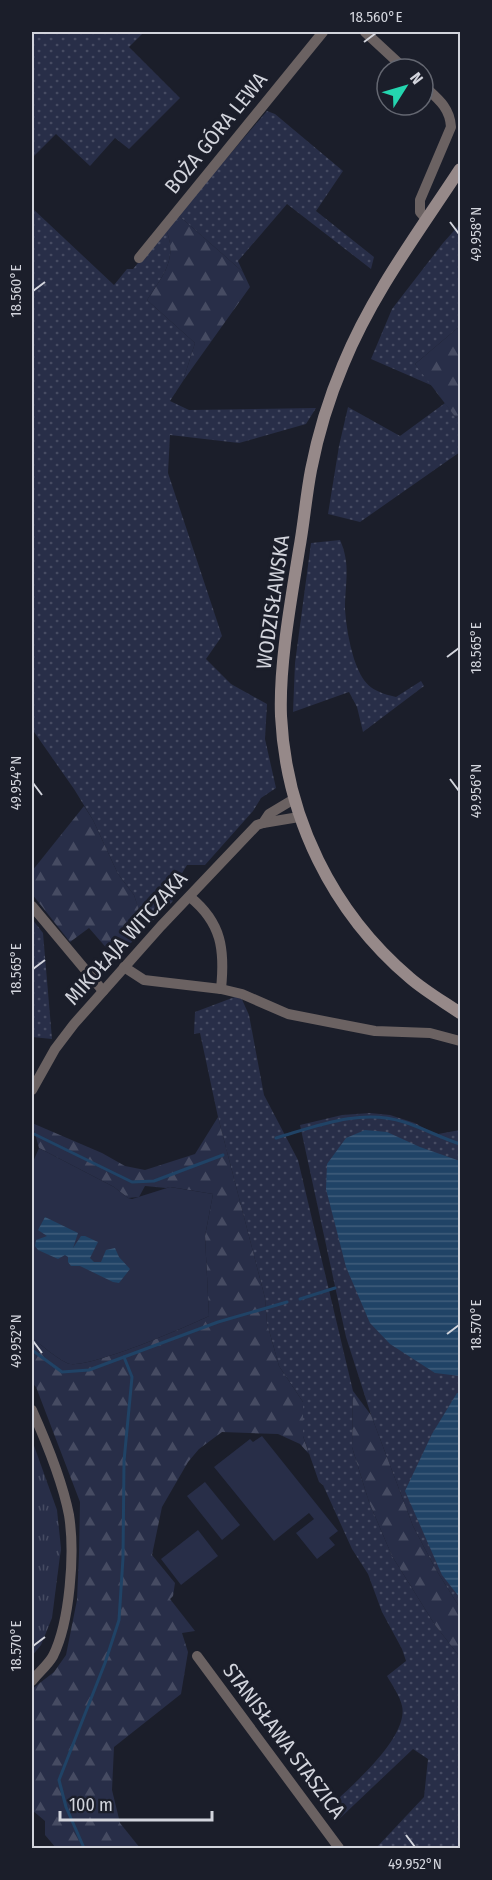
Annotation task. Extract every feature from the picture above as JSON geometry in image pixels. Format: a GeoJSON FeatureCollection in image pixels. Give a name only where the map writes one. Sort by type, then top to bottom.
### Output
{"type":"FeatureCollection","features":[{"type":"Feature","properties":{"kind":"main road","name":"WODZISŁAWSKA"},"geometry":{"type":"LineString","coordinates":[[460,169],[368,312],[343,365],[323,420],[311,470],[282,673],[281,715],[288,777],[299,817],[319,863],[355,921],[410,978],[460,1013]]}},
{"type":"Feature","properties":{"kind":"street","name":"BOŻA GÓRA LEWA"},"geometry":{"type":"LineString","coordinates":[[139,258],[322,32]]}},
{"type":"Feature","properties":{"kind":"street"},"geometry":{"type":"LineString","coordinates":[[365,32],[392,57]]}},
{"type":"Feature","properties":{"kind":"street"},"geometry":{"type":"LineString","coordinates":[[426,219],[420,212],[420,200],[451,127],[447,109],[435,98]]}},
{"type":"Feature","properties":{"kind":"street","name":"MIKOŁAJA WITCZAKA"},"geometry":{"type":"LineString","coordinates":[[32,1090],[55,1049],[124,967],[257,825],[263,823],[269,814],[294,800]]}},
{"type":"Feature","properties":{"kind":"street"},"geometry":{"type":"LineString","coordinates":[[263,823],[299,817]]}},
{"type":"Feature","properties":{"kind":"street"},"geometry":{"type":"LineString","coordinates":[[190,897],[199,904],[211,920],[221,940],[223,952],[221,989]]}},
{"type":"Feature","properties":{"kind":"street"},"geometry":{"type":"LineString","coordinates":[[32,906],[103,991]]}},
{"type":"Feature","properties":{"kind":"street"},"geometry":{"type":"LineString","coordinates":[[124,967],[144,980],[221,989],[242,994],[288,1014],[375,1031],[430,1033],[460,1041]]}},
{"type":"Feature","properties":{"kind":"street"},"geometry":{"type":"LineString","coordinates":[[32,1410],[65,1499],[70,1527],[71,1560],[62,1633],[52,1659],[32,1681]]}},
{"type":"Feature","properties":{"kind":"street","name":"STANISŁAWA STASZICA"},"geometry":{"type":"LineString","coordinates":[[196,1656],[339,1848]]}},
{"type":"Feature","properties":{"kind":"green space"},"geometry":{"type":"Polygon","coordinates":[[[32,32],[144,32],[129,47],[180,98],[129,149],[115,138],[90,166],[56,134],[32,158],[32,32]]]}},
{"type":"Feature","properties":{"kind":"green space"},"geometry":{"type":"Polygon","coordinates":[[[267,111],[275,114],[343,171],[316,211],[374,257],[371,269],[287,204],[238,261],[243,272],[178,215],[267,111]]]}},
{"type":"Feature","properties":{"kind":"green space"},"geometry":{"type":"Polygon","coordinates":[[[32,208],[114,285],[127,269],[133,269],[166,229],[170,250],[167,267],[147,300],[195,343],[183,381],[170,401],[189,410],[316,408],[306,424],[239,443],[170,435],[168,473],[222,636],[206,659],[231,684],[267,704],[265,739],[276,788],[261,798],[253,811],[205,865],[187,865],[170,893],[173,901],[145,928],[134,895],[118,874],[93,820],[32,729],[32,208]]]}},
{"type":"Feature","properties":{"kind":"green space"},"geometry":{"type":"Polygon","coordinates":[[[178,215],[243,272],[250,287],[183,381],[195,343],[147,300],[167,267],[170,250],[166,229],[178,215]]]}},
{"type":"Feature","properties":{"kind":"green space"},"geometry":{"type":"Polygon","coordinates":[[[460,224],[460,326],[415,364],[433,386],[371,359],[392,309],[460,224]]]}},
{"type":"Feature","properties":{"kind":"green space"},"geometry":{"type":"Polygon","coordinates":[[[460,326],[460,415],[456,418],[415,364],[460,326]]]}},
{"type":"Feature","properties":{"kind":"green space"},"geometry":{"type":"Polygon","coordinates":[[[445,403],[456,418],[460,415],[460,452],[360,522],[328,514],[348,407],[400,436],[445,403]]]}},
{"type":"Feature","properties":{"kind":"green space"},"geometry":{"type":"Polygon","coordinates":[[[340,540],[347,574],[345,609],[347,628],[354,659],[361,675],[374,689],[396,697],[421,681],[424,686],[363,732],[357,707],[349,692],[293,712],[295,663],[311,543],[340,540]]]}},
{"type":"Feature","properties":{"kind":"green space"},"geometry":{"type":"Polygon","coordinates":[[[84,806],[118,874],[134,895],[145,928],[116,959],[89,928],[70,942],[32,894],[32,871],[84,806]]]}},
{"type":"Feature","properties":{"kind":"green space"},"geometry":{"type":"Polygon","coordinates":[[[32,919],[43,933],[52,1039],[32,1037],[32,919]]]}},
{"type":"Feature","properties":{"kind":"green space"},"geometry":{"type":"Polygon","coordinates":[[[240,995],[249,1015],[264,1095],[298,1160],[353,1391],[352,1447],[369,1502],[392,1556],[435,1625],[460,1657],[460,1848],[376,1848],[424,1797],[428,1759],[413,1749],[336,1822],[337,1800],[379,1757],[390,1744],[397,1730],[402,1718],[402,1706],[387,1676],[406,1661],[382,1612],[368,1574],[352,1549],[323,1485],[319,1482],[303,1436],[303,1402],[279,1366],[267,1323],[265,1298],[218,1117],[200,1033],[194,1034],[195,1012],[240,995]]]}},
{"type":"Feature","properties":{"kind":"green space"},"geometry":{"type":"Polygon","coordinates":[[[370,1113],[390,1115],[438,1134],[460,1130],[460,1608],[413,1526],[371,1415],[346,1337],[300,1125],[342,1115],[370,1113]]]}},
{"type":"Feature","properties":{"kind":"green space"},"geometry":{"type":"Polygon","coordinates":[[[218,1117],[265,1298],[267,1323],[279,1366],[303,1402],[303,1436],[309,1454],[300,1444],[278,1434],[222,1432],[199,1449],[188,1462],[162,1507],[152,1555],[175,1583],[173,1596],[170,1599],[195,1631],[182,1633],[188,1652],[181,1694],[114,1747],[112,1790],[120,1823],[140,1848],[56,1848],[45,1835],[45,1821],[32,1810],[32,1689],[54,1672],[66,1655],[77,1600],[80,1502],[36,1387],[32,1383],[32,1338],[66,1363],[82,1363],[139,1346],[209,1316],[205,1236],[213,1194],[171,1187],[145,1186],[139,1197],[128,1198],[114,1187],[39,1148],[32,1123],[102,1153],[125,1166],[145,1170],[195,1154],[218,1117]]]}},
{"type":"Feature","properties":{"kind":"green space"},"geometry":{"type":"Polygon","coordinates":[[[39,1148],[114,1187],[128,1198],[132,1199],[170,1187],[213,1194],[205,1236],[209,1316],[139,1346],[82,1363],[66,1363],[32,1338],[32,1164],[39,1148]]]}},
{"type":"Feature","properties":{"kind":"green space"},"geometry":{"type":"Polygon","coordinates":[[[353,1391],[371,1415],[413,1526],[460,1608],[460,1657],[435,1625],[392,1556],[369,1502],[352,1447],[353,1391]]]}},
{"type":"Feature","properties":{"kind":"green space"},"geometry":{"type":"Polygon","coordinates":[[[262,1436],[338,1531],[329,1538],[335,1545],[317,1559],[296,1533],[314,1519],[309,1513],[274,1541],[214,1467],[250,1439],[253,1442],[262,1436]]]}},
{"type":"Feature","properties":{"kind":"green space"},"geometry":{"type":"Polygon","coordinates":[[[32,1440],[57,1510],[61,1548],[52,1618],[41,1645],[32,1656],[32,1440]]]}},
{"type":"Feature","properties":{"kind":"green space"},"geometry":{"type":"Polygon","coordinates":[[[205,1482],[240,1525],[222,1540],[187,1496],[205,1482]]]}},
{"type":"Feature","properties":{"kind":"green space"},"geometry":{"type":"Polygon","coordinates":[[[198,1530],[218,1556],[181,1585],[161,1559],[198,1530]]]}},
{"type":"Feature","properties":{"kind":"shaded area"},"geometry":{"type":"Polygon","coordinates":[[[365,1130],[387,1132],[460,1161],[460,1376],[435,1373],[390,1344],[370,1323],[346,1267],[326,1189],[327,1164],[346,1138],[365,1130]]]}},
{"type":"Feature","properties":{"kind":"shaded area"},"geometry":{"type":"Polygon","coordinates":[[[45,1217],[78,1233],[73,1248],[81,1236],[98,1242],[90,1258],[94,1262],[101,1262],[106,1250],[115,1248],[119,1257],[130,1269],[119,1283],[113,1282],[80,1266],[71,1266],[65,1255],[58,1259],[38,1250],[35,1246],[36,1240],[47,1236],[38,1230],[45,1217]]]}},
{"type":"Feature","properties":{"kind":"shaded area"},"geometry":{"type":"Polygon","coordinates":[[[457,1393],[460,1393],[460,1598],[442,1575],[405,1491],[432,1434],[457,1393]]]}},
{"type":"Feature","properties":{"kind":"waterway"},"geometry":{"type":"LineString","coordinates":[[276,1138],[339,1120],[372,1117],[404,1122],[460,1144]]}},
{"type":"Feature","properties":{"kind":"waterway"},"geometry":{"type":"LineString","coordinates":[[32,1133],[132,1182],[154,1181],[223,1155]]}},
{"type":"Feature","properties":{"kind":"waterway"},"geometry":{"type":"LineString","coordinates":[[300,1299],[335,1288]]}},
{"type":"Feature","properties":{"kind":"waterway"},"geometry":{"type":"LineString","coordinates":[[32,1350],[62,1372],[89,1370],[218,1322],[287,1302]]}},
{"type":"Feature","properties":{"kind":"waterway"},"geometry":{"type":"LineString","coordinates":[[84,1848],[66,1807],[59,1780],[105,1663],[119,1620],[123,1558],[124,1461],[132,1377],[124,1357]]}}]}
